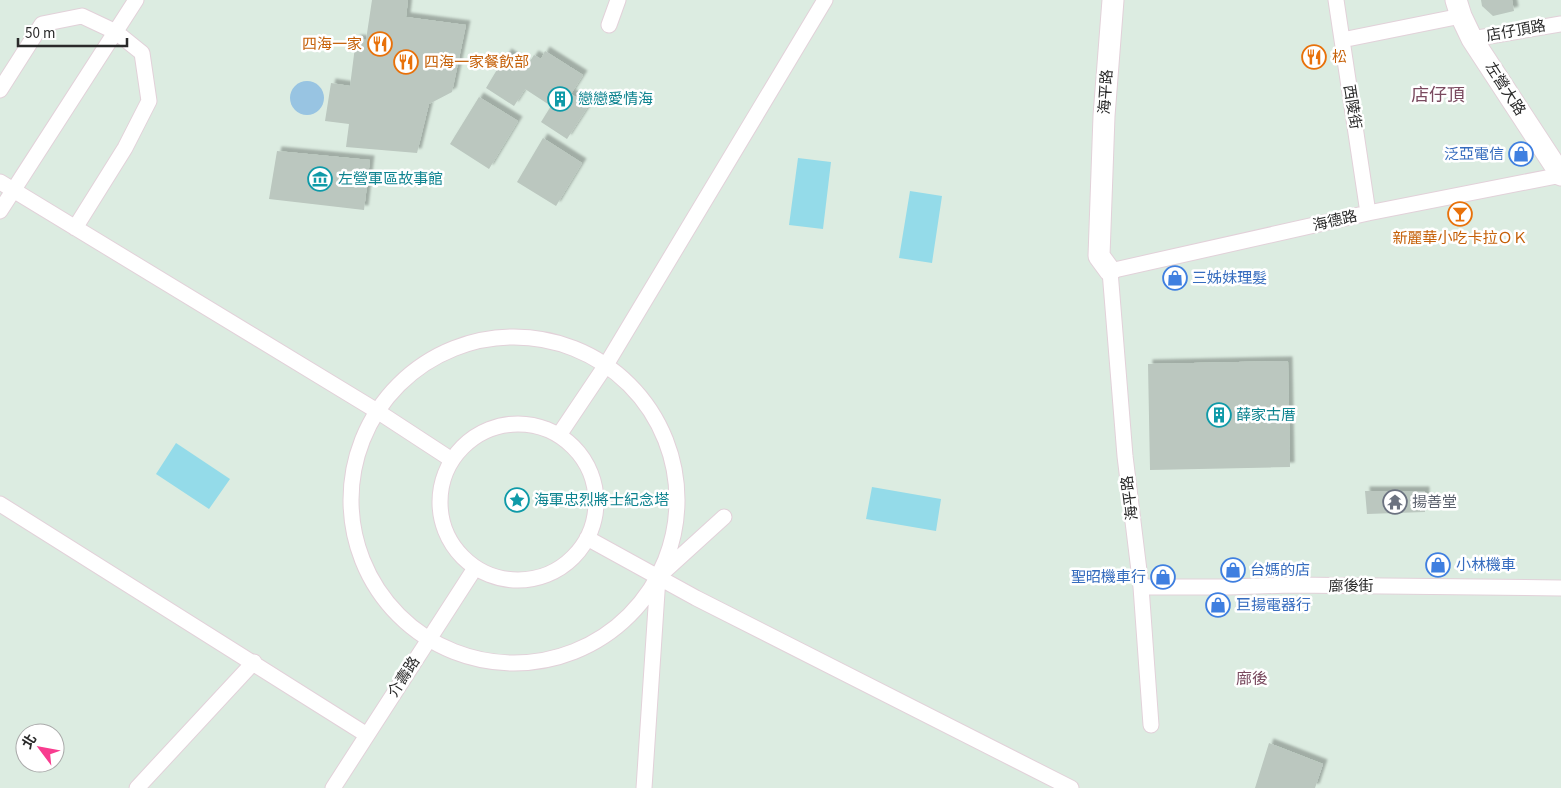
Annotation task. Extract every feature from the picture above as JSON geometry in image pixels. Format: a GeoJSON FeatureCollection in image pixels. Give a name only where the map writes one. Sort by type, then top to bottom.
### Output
{"type":"FeatureCollection","features":[{"type":"Feature","properties":{"kind":"street"},"geometry":{"type":"LineString","coordinates":[[0,211],[136,0]]}},
{"type":"Feature","properties":{"kind":"street"},"geometry":{"type":"LineString","coordinates":[[609,25],[618,0]]}},
{"type":"Feature","properties":{"kind":"street"},"geometry":{"type":"LineString","coordinates":[[559,435],[606,365],[825,0]]}},
{"type":"Feature","properties":{"kind":"street","name":"海平路"},"geometry":{"type":"LineString","coordinates":[[1110,271],[1099,256],[1104,116],[1113,0]]}},
{"type":"Feature","properties":{"kind":"street","name":"海平路"},"geometry":{"type":"LineString","coordinates":[[1128,0],[1118,116],[1113,254],[1110,271],[1126,456],[1141,587],[1151,725]]}},
{"type":"Feature","properties":{"kind":"street","name":"西陵街"},"geometry":{"type":"LineString","coordinates":[[1336,0],[1368,213]]}},
{"type":"Feature","properties":{"kind":"street"},"geometry":{"type":"LineString","coordinates":[[1342,40],[1458,8]]}},
{"type":"Feature","properties":{"kind":"street","name":"左營大路"},"geometry":{"type":"LineString","coordinates":[[1458,8],[1472,39],[1561,175]]}},
{"type":"Feature","properties":{"kind":"street"},"geometry":{"type":"LineString","coordinates":[[0,90],[42,24],[82,16],[116,32],[142,53],[149,101],[125,148],[75,228]]}},
{"type":"Feature","properties":{"kind":"street","name":"店仔頂路"},"geometry":{"type":"LineString","coordinates":[[1472,39],[1561,24]]}},
{"type":"Feature","properties":{"kind":"street","name":"海德路"},"geometry":{"type":"LineString","coordinates":[[1110,271],[1368,213],[1561,175]]}},
{"type":"Feature","properties":{"kind":"street"},"geometry":{"type":"LineString","coordinates":[[0,182],[377,411],[452,460]]}},
{"type":"Feature","properties":{"kind":"street"},"geometry":{"type":"LineString","coordinates":[[644,788],[658,577],[670,546],[676,512],[675,478],[668,445],[653,414],[632,387],[606,365],[572,348],[554,342],[525,337],[496,338],[468,344],[441,354],[417,369],[395,389],[377,411],[364,437],[354,465],[350,494],[352,522],[358,551],[369,577],[385,602],[404,623],[428,640],[462,656],[499,664],[537,662],[574,652],[608,634],[636,608],[658,577],[724,517]]}},
{"type":"Feature","properties":{"kind":"street"},"geometry":{"type":"LineString","coordinates":[[512,424],[537,425],[559,435],[577,450],[589,469],[596,492],[595,515],[587,538],[577,553],[563,565],[547,574],[529,579],[510,580],[492,576],[475,568],[456,549],[449,538],[442,518],[441,492],[444,478],[452,460],[468,442],[489,429],[512,424]]}},
{"type":"Feature","properties":{"kind":"street"},"geometry":{"type":"LineString","coordinates":[[0,504],[254,662],[367,735]]}},
{"type":"Feature","properties":{"kind":"street"},"geometry":{"type":"LineString","coordinates":[[587,538],[658,577],[1071,788]]}},
{"type":"Feature","properties":{"kind":"street","name":"介壽路"},"geometry":{"type":"LineString","coordinates":[[333,788],[475,568]]}},
{"type":"Feature","properties":{"kind":"street","name":"廍後街"},"geometry":{"type":"LineString","coordinates":[[1141,587],[1300,585],[1561,588]]}},
{"type":"Feature","properties":{"kind":"street"},"geometry":{"type":"LineString","coordinates":[[137,788],[254,662]]}},
{"type":"Feature","properties":{"kind":"shaded area"},"geometry":{"type":"Polygon","coordinates":[[[307,81],[314,82],[319,86],[323,91],[323,105],[319,110],[314,114],[307,115],[300,114],[295,110],[291,105],[290,98],[291,91],[295,86],[300,82],[307,81]]]}},
{"type":"Feature","properties":{"kind":"shaded area"},"geometry":{"type":"Polygon","coordinates":[[[798,158],[831,162],[823,229],[789,225],[798,158]]]}},
{"type":"Feature","properties":{"kind":"shaded area"},"geometry":{"type":"Polygon","coordinates":[[[910,191],[942,196],[932,263],[899,258],[910,191]]]}},
{"type":"Feature","properties":{"kind":"shaded area"},"geometry":{"type":"Polygon","coordinates":[[[176,443],[230,479],[209,509],[156,474],[176,443]]]}},
{"type":"Feature","properties":{"kind":"shaded area"},"geometry":{"type":"Polygon","coordinates":[[[872,487],[941,499],[936,531],[866,519],[872,487]]]}},
{"type":"Feature","properties":{"kind":"building","name":"四海一家餐飲部"},"geometry":{"type":"Polygon","coordinates":[[[372,0],[408,0],[406,17],[466,25],[452,92],[429,104],[417,153],[346,147],[349,124],[325,121],[331,83],[350,86],[356,39],[366,40],[372,0]]]}},
{"type":"Feature","properties":{"kind":"building"},"geometry":{"type":"Polygon","coordinates":[[[1481,0],[1512,0],[1514,11],[1493,16],[1482,6],[1481,0]]]}},
{"type":"Feature","properties":{"kind":"building","name":"戀戀愛情海"},"geometry":{"type":"Polygon","coordinates":[[[545,51],[583,75],[571,94],[589,105],[567,139],[541,122],[551,106],[525,89],[514,106],[486,88],[507,53],[527,66],[534,55],[541,59],[545,51]]]}},
{"type":"Feature","properties":{"kind":"building"},"geometry":{"type":"Polygon","coordinates":[[[479,97],[518,121],[489,169],[450,144],[479,97]]]}},
{"type":"Feature","properties":{"kind":"building","name":"戀戀愛情海"},"geometry":{"type":"Polygon","coordinates":[[[543,138],[582,163],[556,206],[517,182],[543,138]]]}},
{"type":"Feature","properties":{"kind":"building","name":"左營軍區故事館"},"geometry":{"type":"Polygon","coordinates":[[[277,151],[370,160],[364,210],[269,199],[277,151]]]}},
{"type":"Feature","properties":{"kind":"building","name":"薛家古厝"},"geometry":{"type":"Polygon","coordinates":[[[1288,361],[1290,467],[1150,470],[1148,364],[1288,361]]]}},
{"type":"Feature","properties":{"kind":"building","name":"揚善堂"},"geometry":{"type":"Polygon","coordinates":[[[1365,491],[1425,491],[1425,512],[1367,514],[1365,491]]]}},
{"type":"Feature","properties":{"kind":"building"},"geometry":{"type":"Polygon","coordinates":[[[1269,743],[1323,764],[1315,788],[1255,788],[1269,743]]]}},
{"type":"Feature","properties":{"kind":"place","name":"四海一家"},"geometry":{"type":"Point","coordinates":[380,44]}},
{"type":"Feature","properties":{"kind":"place","name":"松"},"geometry":{"type":"Point","coordinates":[1314,57]}},
{"type":"Feature","properties":{"kind":"place","name":"四海一家餐飲部"},"geometry":{"type":"Point","coordinates":[406,62]}},
{"type":"Feature","properties":{"kind":"place","name":"戀戀愛情海"},"geometry":{"type":"Point","coordinates":[560,99]}},
{"type":"Feature","properties":{"kind":"place","name":"泛亞電信"},"geometry":{"type":"Point","coordinates":[1521,154]}},
{"type":"Feature","properties":{"kind":"place","name":"左營軍區故事館"},"geometry":{"type":"Point","coordinates":[320,179]}},
{"type":"Feature","properties":{"kind":"place","name":"新麗華小吃卡拉ＯＫ"},"geometry":{"type":"Point","coordinates":[1460,214]}},
{"type":"Feature","properties":{"kind":"place","name":"三姊妹理髮"},"geometry":{"type":"Point","coordinates":[1175,278]}},
{"type":"Feature","properties":{"kind":"place","name":"薛家古厝"},"geometry":{"type":"Point","coordinates":[1219,415]}},
{"type":"Feature","properties":{"kind":"place","name":"海軍忠烈將士紀念塔"},"geometry":{"type":"Point","coordinates":[517,500]}},
{"type":"Feature","properties":{"kind":"place","name":"揚善堂"},"geometry":{"type":"Point","coordinates":[1395,502]}},
{"type":"Feature","properties":{"kind":"place","name":"小林機車"},"geometry":{"type":"Point","coordinates":[1438,565]}},
{"type":"Feature","properties":{"kind":"place","name":"台媽的店"},"geometry":{"type":"Point","coordinates":[1233,570]}},
{"type":"Feature","properties":{"kind":"place","name":"聖昭機車行"},"geometry":{"type":"Point","coordinates":[1163,577]}},
{"type":"Feature","properties":{"kind":"place","name":"巨揚電器行"},"geometry":{"type":"Point","coordinates":[1218,605]}},
{"type":"Feature","properties":{"kind":"district","name":"店仔頂"},"geometry":{"type":"Point","coordinates":[1438,95]}},
{"type":"Feature","properties":{"kind":"district","name":"廍後"},"geometry":{"type":"Point","coordinates":[1252,679]}}]}
